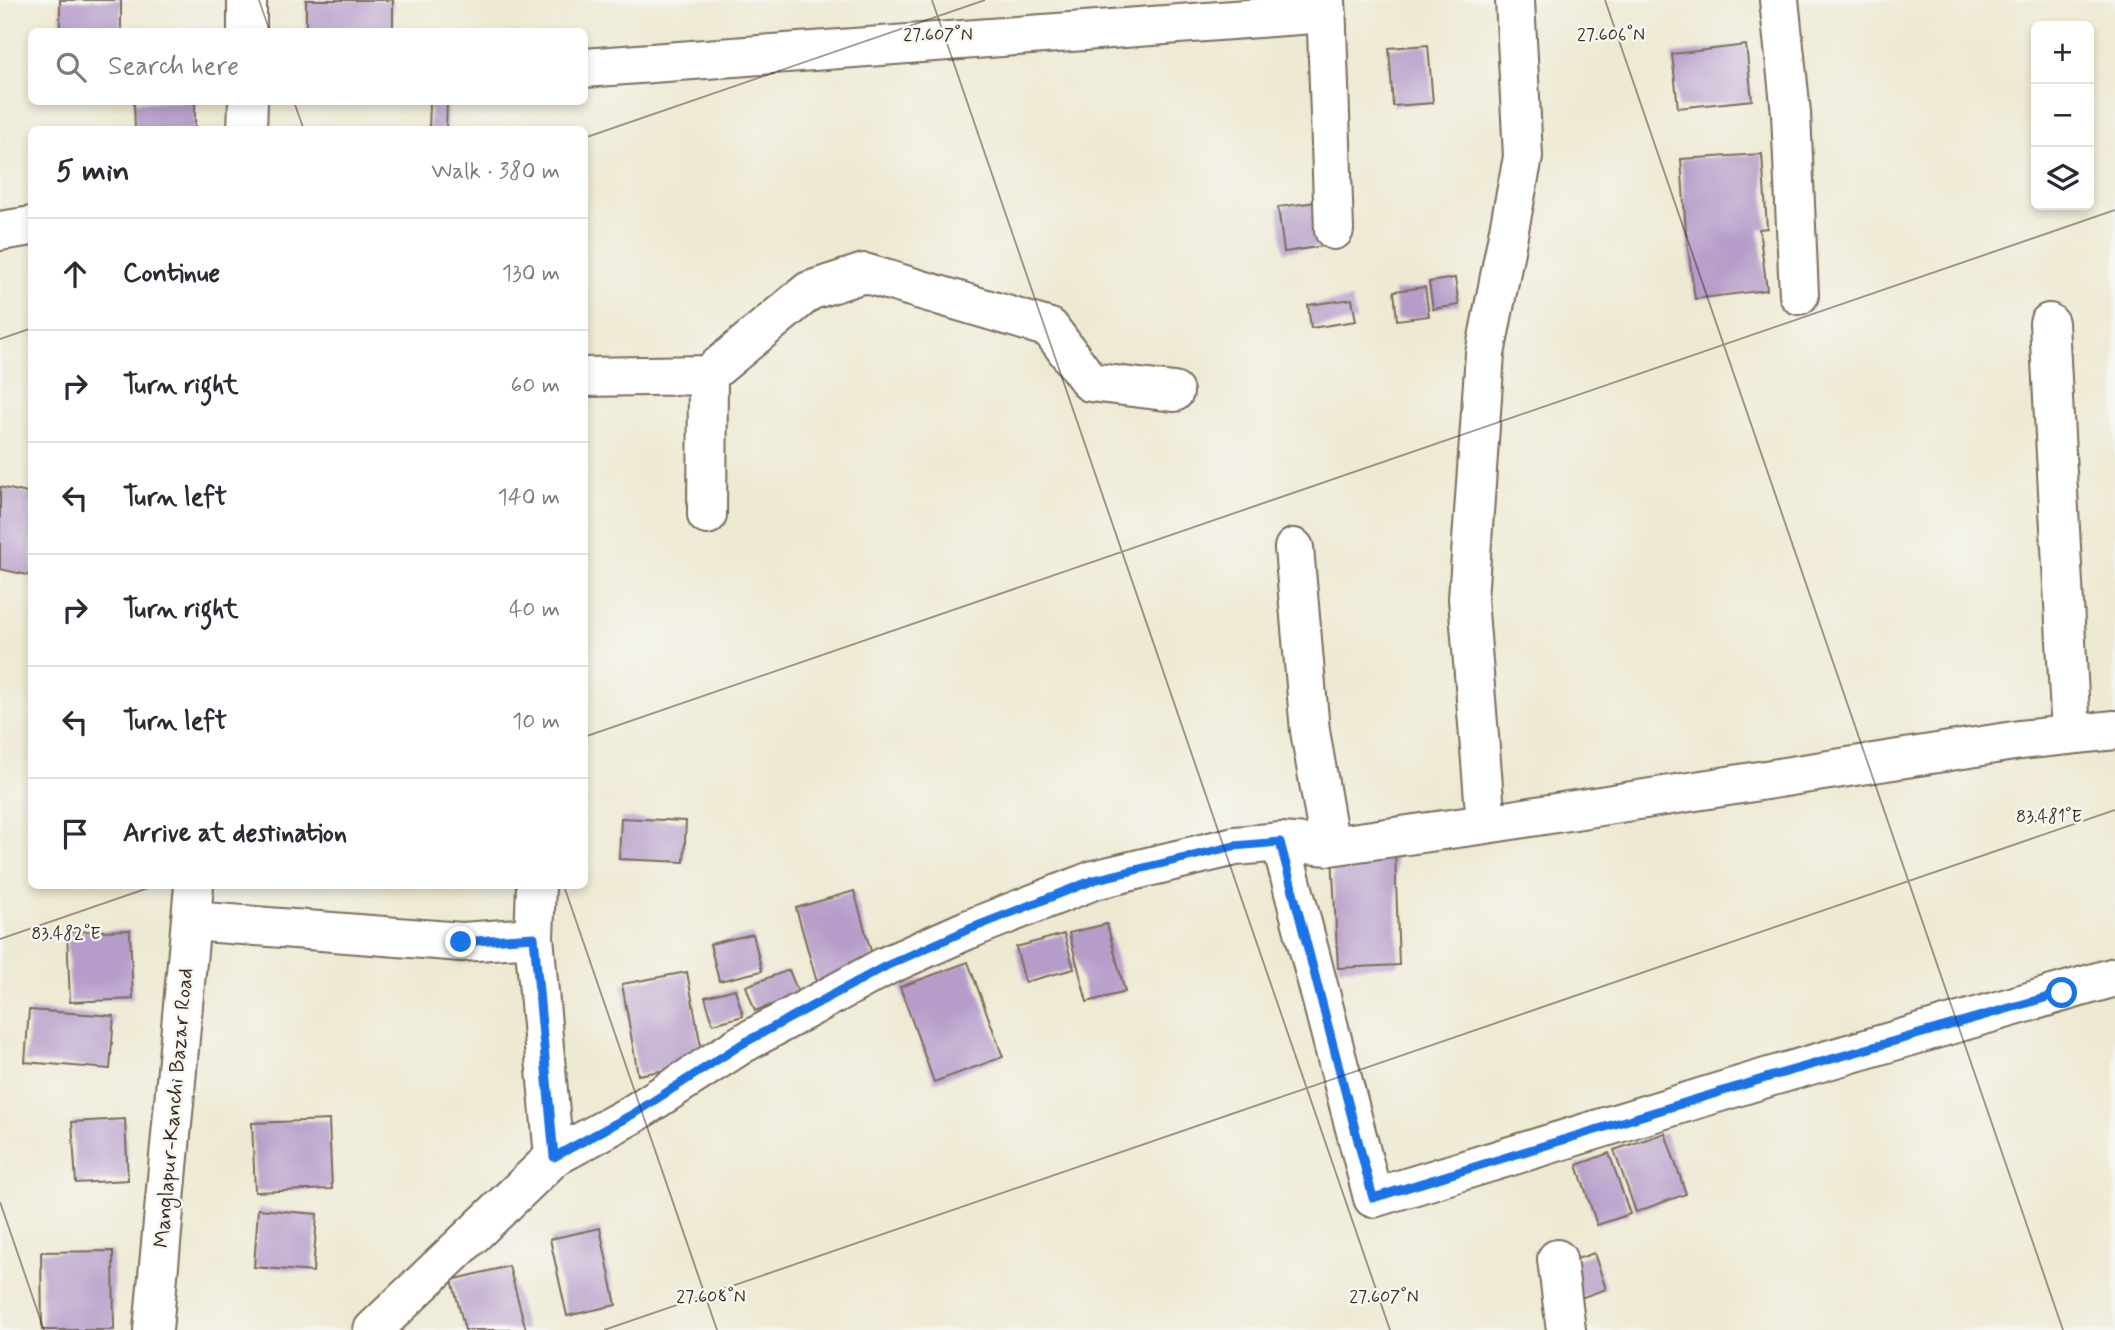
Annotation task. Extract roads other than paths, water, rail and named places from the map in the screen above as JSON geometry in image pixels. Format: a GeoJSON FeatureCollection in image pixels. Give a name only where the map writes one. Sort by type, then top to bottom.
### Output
{"type":"FeatureCollection","features":[{"type":"Feature","properties":{"kind":"street"},"geometry":{"type":"LineString","coordinates":[[247,0],[247,28]]}},
{"type":"Feature","properties":{"kind":"street"},"geometry":{"type":"LineString","coordinates":[[1486,824],[1468,599],[1485,354],[1523,158],[1515,0]]}},
{"type":"Feature","properties":{"kind":"street"},"geometry":{"type":"LineString","coordinates":[[1779,0],[1791,113],[1799,295]]}},
{"type":"Feature","properties":{"kind":"street"},"geometry":{"type":"LineString","coordinates":[[588,68],[1327,7],[1334,230]]}},
{"type":"Feature","properties":{"kind":"street"},"geometry":{"type":"LineString","coordinates":[[247,126],[248,105]]}},
{"type":"Feature","properties":{"kind":"street"},"geometry":{"type":"LineString","coordinates":[[0,231],[28,227]]}},
{"type":"Feature","properties":{"kind":"street"},"geometry":{"type":"LineString","coordinates":[[588,377],[708,374],[809,291],[864,273],[1050,328],[1090,382],[1174,392]]}},
{"type":"Feature","properties":{"kind":"street"},"geometry":{"type":"LineString","coordinates":[[2049,323],[2071,734]]}},
{"type":"Feature","properties":{"kind":"street"},"geometry":{"type":"LineString","coordinates":[[707,515],[708,374]]}},
{"type":"Feature","properties":{"kind":"street"},"geometry":{"type":"LineString","coordinates":[[1294,548],[1310,731],[1330,846]]}},
{"type":"Feature","properties":{"kind":"street"},"geometry":{"type":"LineString","coordinates":[[373,1330],[554,1157],[633,1114],[742,1044],[886,966],[967,930],[1094,880],[1234,846],[1280,842],[1330,846],[2071,734],[2115,730]]}},
{"type":"Feature","properties":{"kind":"street"},"geometry":{"type":"LineString","coordinates":[[1280,842],[1373,1198],[1769,1077],[2115,977]]}},
{"type":"Feature","properties":{"kind":"street"},"geometry":{"type":"LineString","coordinates":[[536,889],[534,937],[554,1157]]}},
{"type":"Feature","properties":{"kind":"street"},"geometry":{"type":"LineString","coordinates":[[193,903],[461,942],[534,937]]}},
{"type":"Feature","properties":{"kind":"street","name":"Manglapur-Kanchi Bazar Road"},"geometry":{"type":"LineString","coordinates":[[153,1330],[193,903]]}},
{"type":"Feature","properties":{"kind":"street"},"geometry":{"type":"LineString","coordinates":[[1557,1258],[1566,1330]]}}]}
